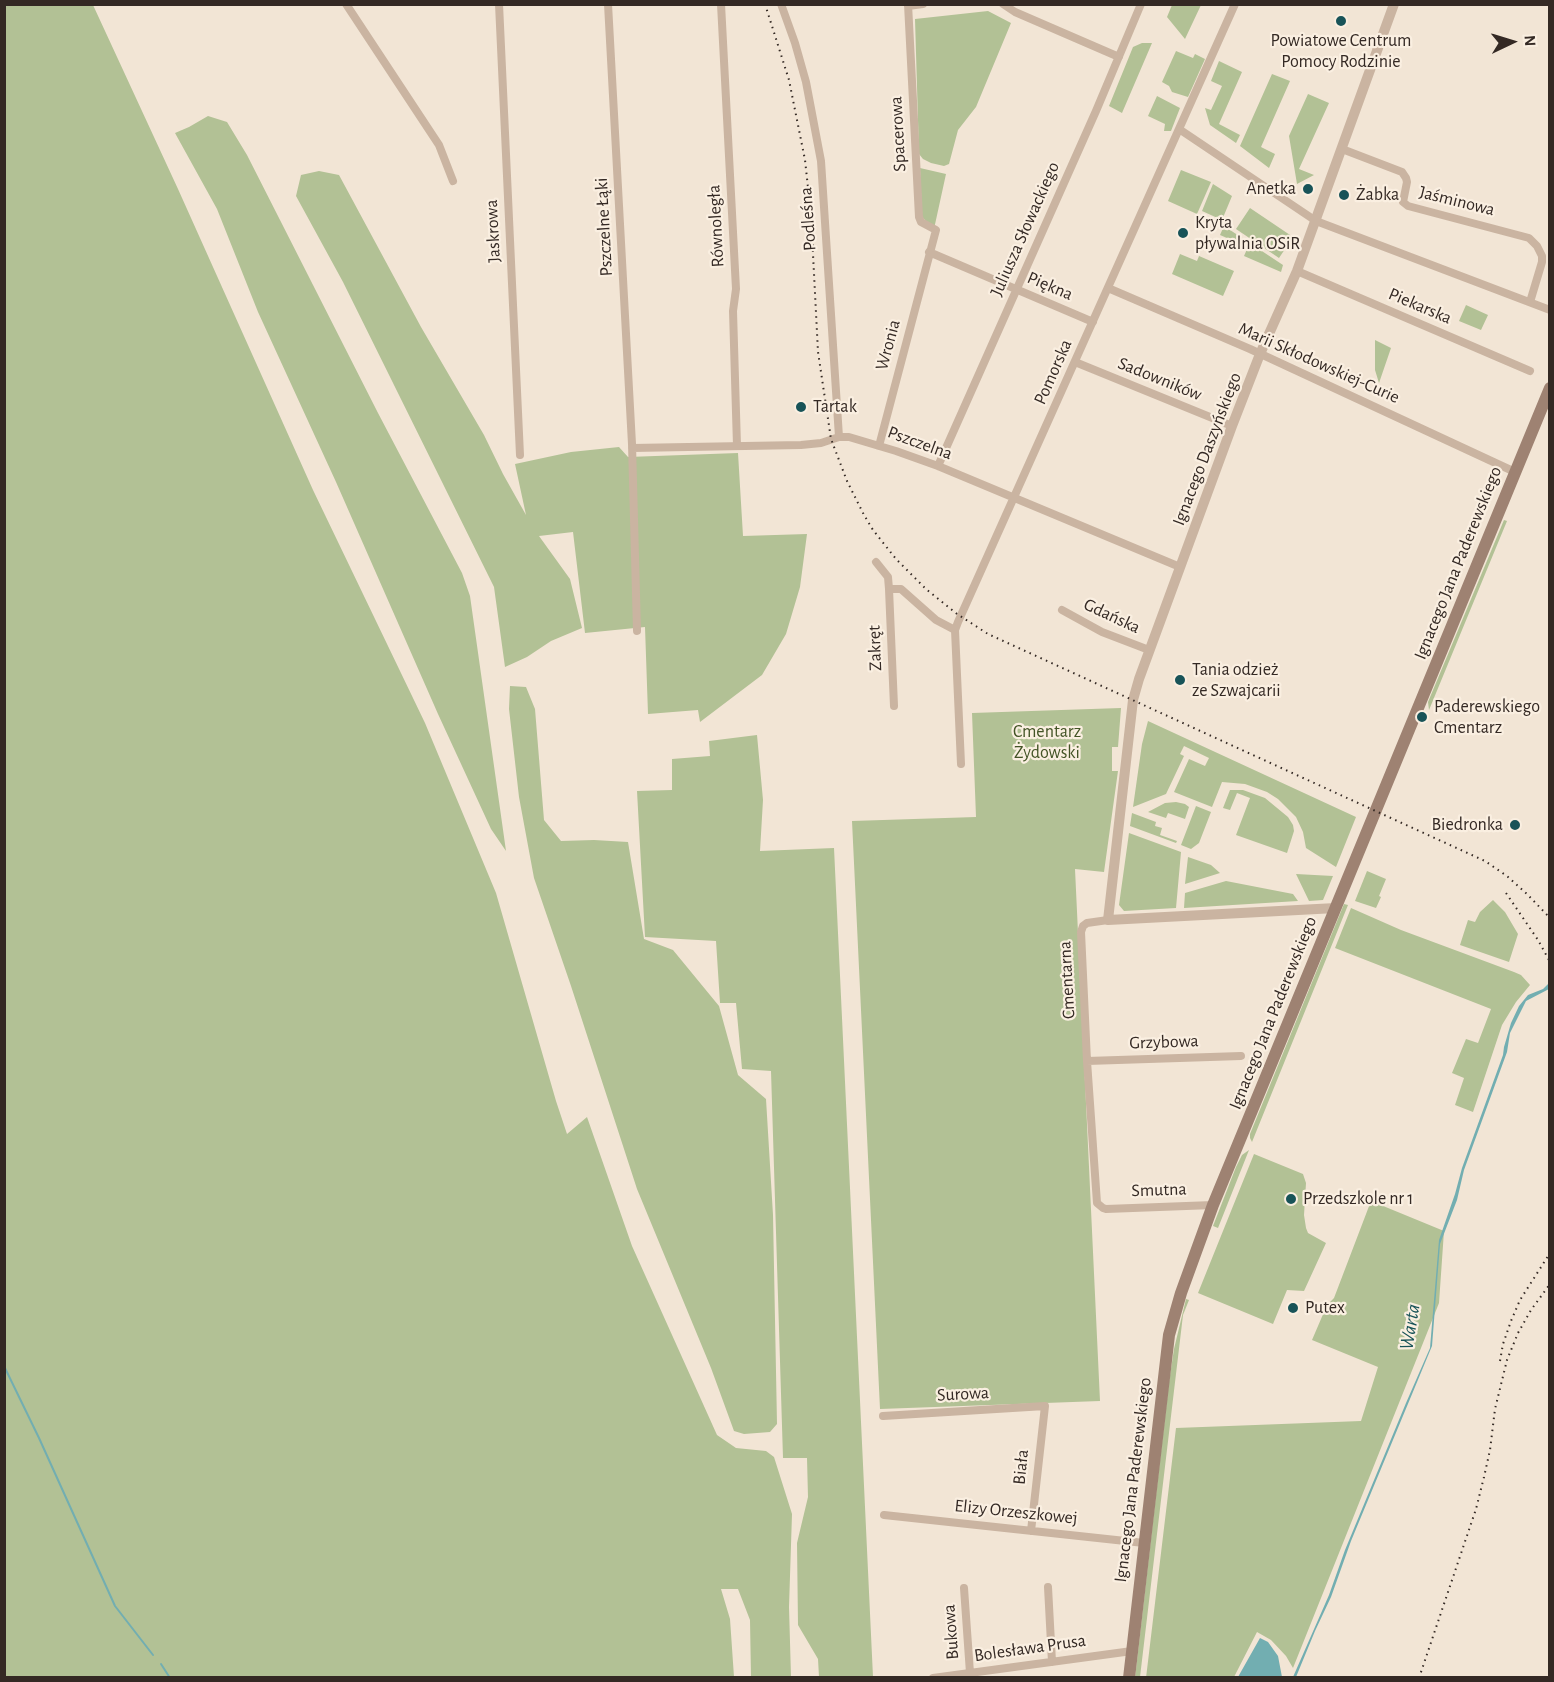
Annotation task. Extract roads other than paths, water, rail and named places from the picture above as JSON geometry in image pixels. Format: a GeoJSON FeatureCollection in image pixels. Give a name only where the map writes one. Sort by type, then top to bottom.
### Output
{"type":"FeatureCollection","features":[{"type":"Feature","properties":{"kind":"main road","name":"Ignacego Jana Paderewskiego"},"geometry":{"type":"LineString","coordinates":[[1129,1677],[1169,1335],[1189,1269],[1213,1205],[1550,388]]}},
{"type":"Feature","properties":{"kind":"street"},"geometry":{"type":"LineString","coordinates":[[346,4],[439,145],[453,181]]}},
{"type":"Feature","properties":{"kind":"street","name":"Jaskrowa"},"geometry":{"type":"LineString","coordinates":[[499,4],[520,455]]}},
{"type":"Feature","properties":{"kind":"street","name":"Pszczelne Łąki"},"geometry":{"type":"LineString","coordinates":[[608,4],[632,448],[637,631]]}},
{"type":"Feature","properties":{"kind":"street","name":"Równoległa"},"geometry":{"type":"LineString","coordinates":[[721,4],[736,289],[733,311],[737,447]]}},
{"type":"Feature","properties":{"kind":"street","name":"Podleśna"},"geometry":{"type":"LineString","coordinates":[[781,4],[806,82],[821,161],[839,437]]}},
{"type":"Feature","properties":{"kind":"street"},"geometry":{"type":"LineString","coordinates":[[908,5],[923,4]]}},
{"type":"Feature","properties":{"kind":"street"},"geometry":{"type":"LineString","coordinates":[[1003,4],[1015,12],[1119,57]]}},
{"type":"Feature","properties":{"kind":"street","name":"Juliusza Słowackiego"},"geometry":{"type":"LineString","coordinates":[[938,466],[1141,4]]}},
{"type":"Feature","properties":{"kind":"street","name":"Pomorska"},"geometry":{"type":"LineString","coordinates":[[961,764],[955,630],[960,616],[1235,4]]}},
{"type":"Feature","properties":{"kind":"street","name":"Ignacego Daszyńskiego"},"geometry":{"type":"LineString","coordinates":[[1108,920],[1133,700],[1149,650],[1232,426],[1260,354],[1297,272],[1394,4]]}},
{"type":"Feature","properties":{"kind":"street","name":"Spacerowa"},"geometry":{"type":"LineString","coordinates":[[908,5],[919,217],[921,222],[936,230],[929,252]]}},
{"type":"Feature","properties":{"kind":"street"},"geometry":{"type":"LineString","coordinates":[[1179,129],[1316,220],[1550,310]]}},
{"type":"Feature","properties":{"kind":"street","name":"Jaśminowa"},"geometry":{"type":"LineString","coordinates":[[1342,149],[1402,172],[1407,178],[1402,202],[1408,206],[1522,235],[1533,241],[1541,252],[1542,262],[1530,302]]}},
{"type":"Feature","properties":{"kind":"street","name":"Piękna"},"geometry":{"type":"LineString","coordinates":[[929,252],[1093,322]]}},
{"type":"Feature","properties":{"kind":"street","name":"Wronia"},"geometry":{"type":"LineString","coordinates":[[879,446],[929,252]]}},
{"type":"Feature","properties":{"kind":"street","name":"Piekarska"},"geometry":{"type":"LineString","coordinates":[[1297,272],[1530,371]]}},
{"type":"Feature","properties":{"kind":"street","name":"Marii Skłodowskiej-Curie"},"geometry":{"type":"LineString","coordinates":[[1108,288],[1260,354],[1515,472]]}},
{"type":"Feature","properties":{"kind":"street","name":"Sadowników"},"geometry":{"type":"LineString","coordinates":[[1075,363],[1232,426]]}},
{"type":"Feature","properties":{"kind":"street","name":"Pszczelna"},"geometry":{"type":"LineString","coordinates":[[632,448],[811,444],[839,437],[849,437],[938,466],[1180,567]]}},
{"type":"Feature","properties":{"kind":"street","name":"Zakręt"},"geometry":{"type":"LineString","coordinates":[[876,562],[888,577],[894,706]]}},
{"type":"Feature","properties":{"kind":"street"},"geometry":{"type":"LineString","coordinates":[[889,589],[901,589],[936,620],[955,630]]}},
{"type":"Feature","properties":{"kind":"street","name":"Gdańska"},"geometry":{"type":"LineString","coordinates":[[1062,610],[1102,632],[1149,650]]}},
{"type":"Feature","properties":{"kind":"street","name":"Cmentarna"},"geometry":{"type":"LineString","coordinates":[[1106,1209],[1100,1206],[1096,1198],[1087,1061],[1081,932],[1083,926],[1087,923],[1108,920],[1336,908]]}},
{"type":"Feature","properties":{"kind":"street","name":"Grzybowa"},"geometry":{"type":"LineString","coordinates":[[1087,1061],[1241,1056]]}},
{"type":"Feature","properties":{"kind":"street","name":"Smutna"},"geometry":{"type":"LineString","coordinates":[[1106,1209],[1213,1205]]}},
{"type":"Feature","properties":{"kind":"street","name":"Surowa"},"geometry":{"type":"LineString","coordinates":[[883,1416],[1045,1406]]}},
{"type":"Feature","properties":{"kind":"street","name":"Biała"},"geometry":{"type":"LineString","coordinates":[[1031,1531],[1045,1406]]}},
{"type":"Feature","properties":{"kind":"street","name":"Elizy Orzeszkowej"},"geometry":{"type":"LineString","coordinates":[[884,1515],[1144,1543]]}},
{"type":"Feature","properties":{"kind":"street"},"geometry":{"type":"LineString","coordinates":[[1048,1587],[1052,1662]]}},
{"type":"Feature","properties":{"kind":"street","name":"Bukowa"},"geometry":{"type":"LineString","coordinates":[[964,1588],[970,1673]]}},
{"type":"Feature","properties":{"kind":"street","name":"Bolesława Prusa"},"geometry":{"type":"LineString","coordinates":[[933,1677],[1132,1651]]}},
{"type":"Feature","properties":{"kind":"water"},"geometry":{"type":"Polygon","coordinates":[[[1549,983],[1549,989],[1526,1001],[1510,1033],[1507,1052],[1440,1244],[1432,1346],[1351,1541],[1331,1597],[1296,1677],[1293,1677],[1430,1348],[1439,1240],[1462,1168],[1503,1055],[1511,1023],[1519,1006],[1528,995],[1543,989],[1549,983]]]}},
{"type":"Feature","properties":{"kind":"water"},"geometry":{"type":"Polygon","coordinates":[[[1260,1638],[1268,1642],[1278,1656],[1282,1677],[1238,1677],[1260,1638]]]}},
{"type":"Feature","properties":{"kind":"waterway"},"geometry":{"type":"LineString","coordinates":[[4,1366],[115,1606],[153,1655]]}},
{"type":"Feature","properties":{"kind":"waterway"},"geometry":{"type":"LineString","coordinates":[[161,1664],[170,1678]]}},
{"type":"Feature","properties":{"kind":"railway"},"geometry":{"type":"LineString","coordinates":[[765,4],[789,80],[805,160],[811,215],[818,352],[831,439],[847,481],[864,515],[896,559],[926,589],[957,614],[988,634],[1485,861],[1507,876],[1550,918]]}},
{"type":"Feature","properties":{"kind":"railway"},"geometry":{"type":"LineString","coordinates":[[1506,893],[1550,962]]}},
{"type":"Feature","properties":{"kind":"railway"},"geometry":{"type":"LineString","coordinates":[[1500,1361],[1503,1344],[1520,1300],[1550,1253]]}},
{"type":"Feature","properties":{"kind":"railway"},"geometry":{"type":"LineString","coordinates":[[1419,1678],[1476,1509],[1507,1360],[1531,1310],[1550,1284]]}},
{"type":"Feature","properties":{"kind":"place","name":"Powiatowe Centrum Pomocy Rodzinie"},"geometry":{"type":"Point","coordinates":[1341,21]}},
{"type":"Feature","properties":{"kind":"place","name":"Anetka"},"geometry":{"type":"Point","coordinates":[1308,189]}},
{"type":"Feature","properties":{"kind":"place","name":"Żabka"},"geometry":{"type":"Point","coordinates":[1344,195]}},
{"type":"Feature","properties":{"kind":"place","name":"Kryta pływalnia OSiR"},"geometry":{"type":"Point","coordinates":[1183,233]}},
{"type":"Feature","properties":{"kind":"place","name":"Tartak"},"geometry":{"type":"Point","coordinates":[801,407]}},
{"type":"Feature","properties":{"kind":"place","name":"Tania odzież ze Szwajcarii"},"geometry":{"type":"Point","coordinates":[1180,680]}},
{"type":"Feature","properties":{"kind":"place","name":"Paderewskiego Cmentarz"},"geometry":{"type":"Point","coordinates":[1422,717]}},
{"type":"Feature","properties":{"kind":"place","name":"Biedronka"},"geometry":{"type":"Point","coordinates":[1515,825]}},
{"type":"Feature","properties":{"kind":"place","name":"Przedszkole nr 1"},"geometry":{"type":"Point","coordinates":[1291,1199]}},
{"type":"Feature","properties":{"kind":"place","name":"Putex"},"geometry":{"type":"Point","coordinates":[1293,1308]}},
{"type":"Feature","properties":{"kind":"park label","name":"Cmentarz Żydowski"},"geometry":{"type":"Point","coordinates":[1047,742]}},
{"type":"Feature","properties":{"kind":"water label","name":"Warta"},"geometry":{"type":"Point","coordinates":[1410,1327]}}]}
